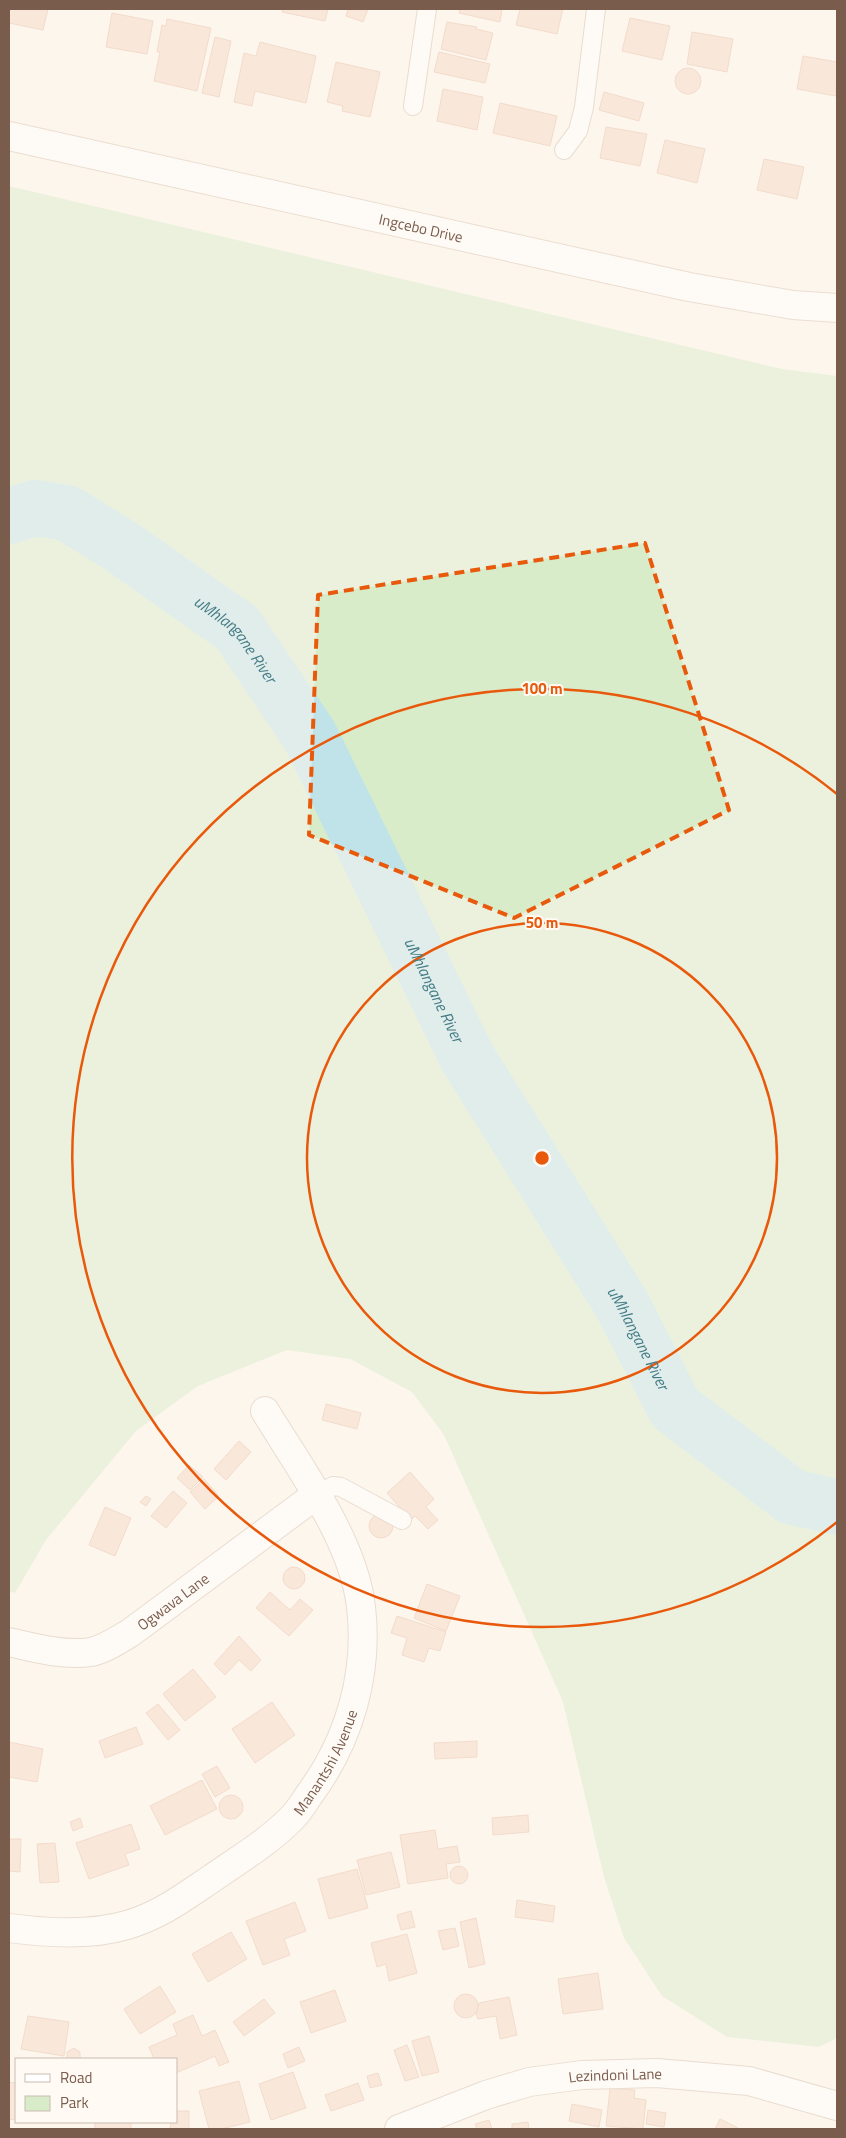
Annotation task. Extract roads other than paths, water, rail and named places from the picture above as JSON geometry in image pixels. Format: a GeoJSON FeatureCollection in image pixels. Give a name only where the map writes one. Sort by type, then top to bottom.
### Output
{"type":"FeatureCollection","features":[{"type":"Feature","properties":{"kind":"street","name":"Ingcebo Drive"},"geometry":{"type":"LineString","coordinates":[[9,136],[689,287],[793,305],[837,308]]}},
{"type":"Feature","properties":{"kind":"street","name":"Manantshi Avenue"},"geometry":{"type":"LineString","coordinates":[[9,1928],[42,1933],[88,1931],[126,1925],[162,1912],[256,1848],[292,1819],[323,1777],[342,1741],[356,1696],[363,1656],[361,1606],[353,1570],[335,1530],[316,1495],[265,1412]]}},
{"type":"Feature","properties":{"kind":"street","name":"Ogwava Lane"},"geometry":{"type":"LineString","coordinates":[[9,1642],[70,1652],[91,1652],[107,1646],[150,1618],[316,1495]]}},
{"type":"Feature","properties":{"kind":"street","name":"Lezindoni Lane"},"geometry":{"type":"LineString","coordinates":[[405,2128],[495,2092],[529,2082],[582,2075],[657,2072],[740,2080],[837,2106]]}},
{"type":"Feature","properties":{"kind":"lane"},"geometry":{"type":"LineString","coordinates":[[413,106],[427,9]]}},
{"type":"Feature","properties":{"kind":"lane"},"geometry":{"type":"LineString","coordinates":[[564,150],[578,131],[584,108],[596,9]]}},
{"type":"Feature","properties":{"kind":"lane"},"geometry":{"type":"LineString","coordinates":[[316,1495],[333,1486],[341,1487],[402,1520]]}},
{"type":"Feature","properties":{"kind":"waterway","name":"uMhlangane River"},"geometry":{"type":"LineString","coordinates":[[9,516],[35,508],[67,513],[122,547],[237,628],[310,736],[468,1059],[621,1303],[675,1408],[792,1497],[837,1507]]}}]}
